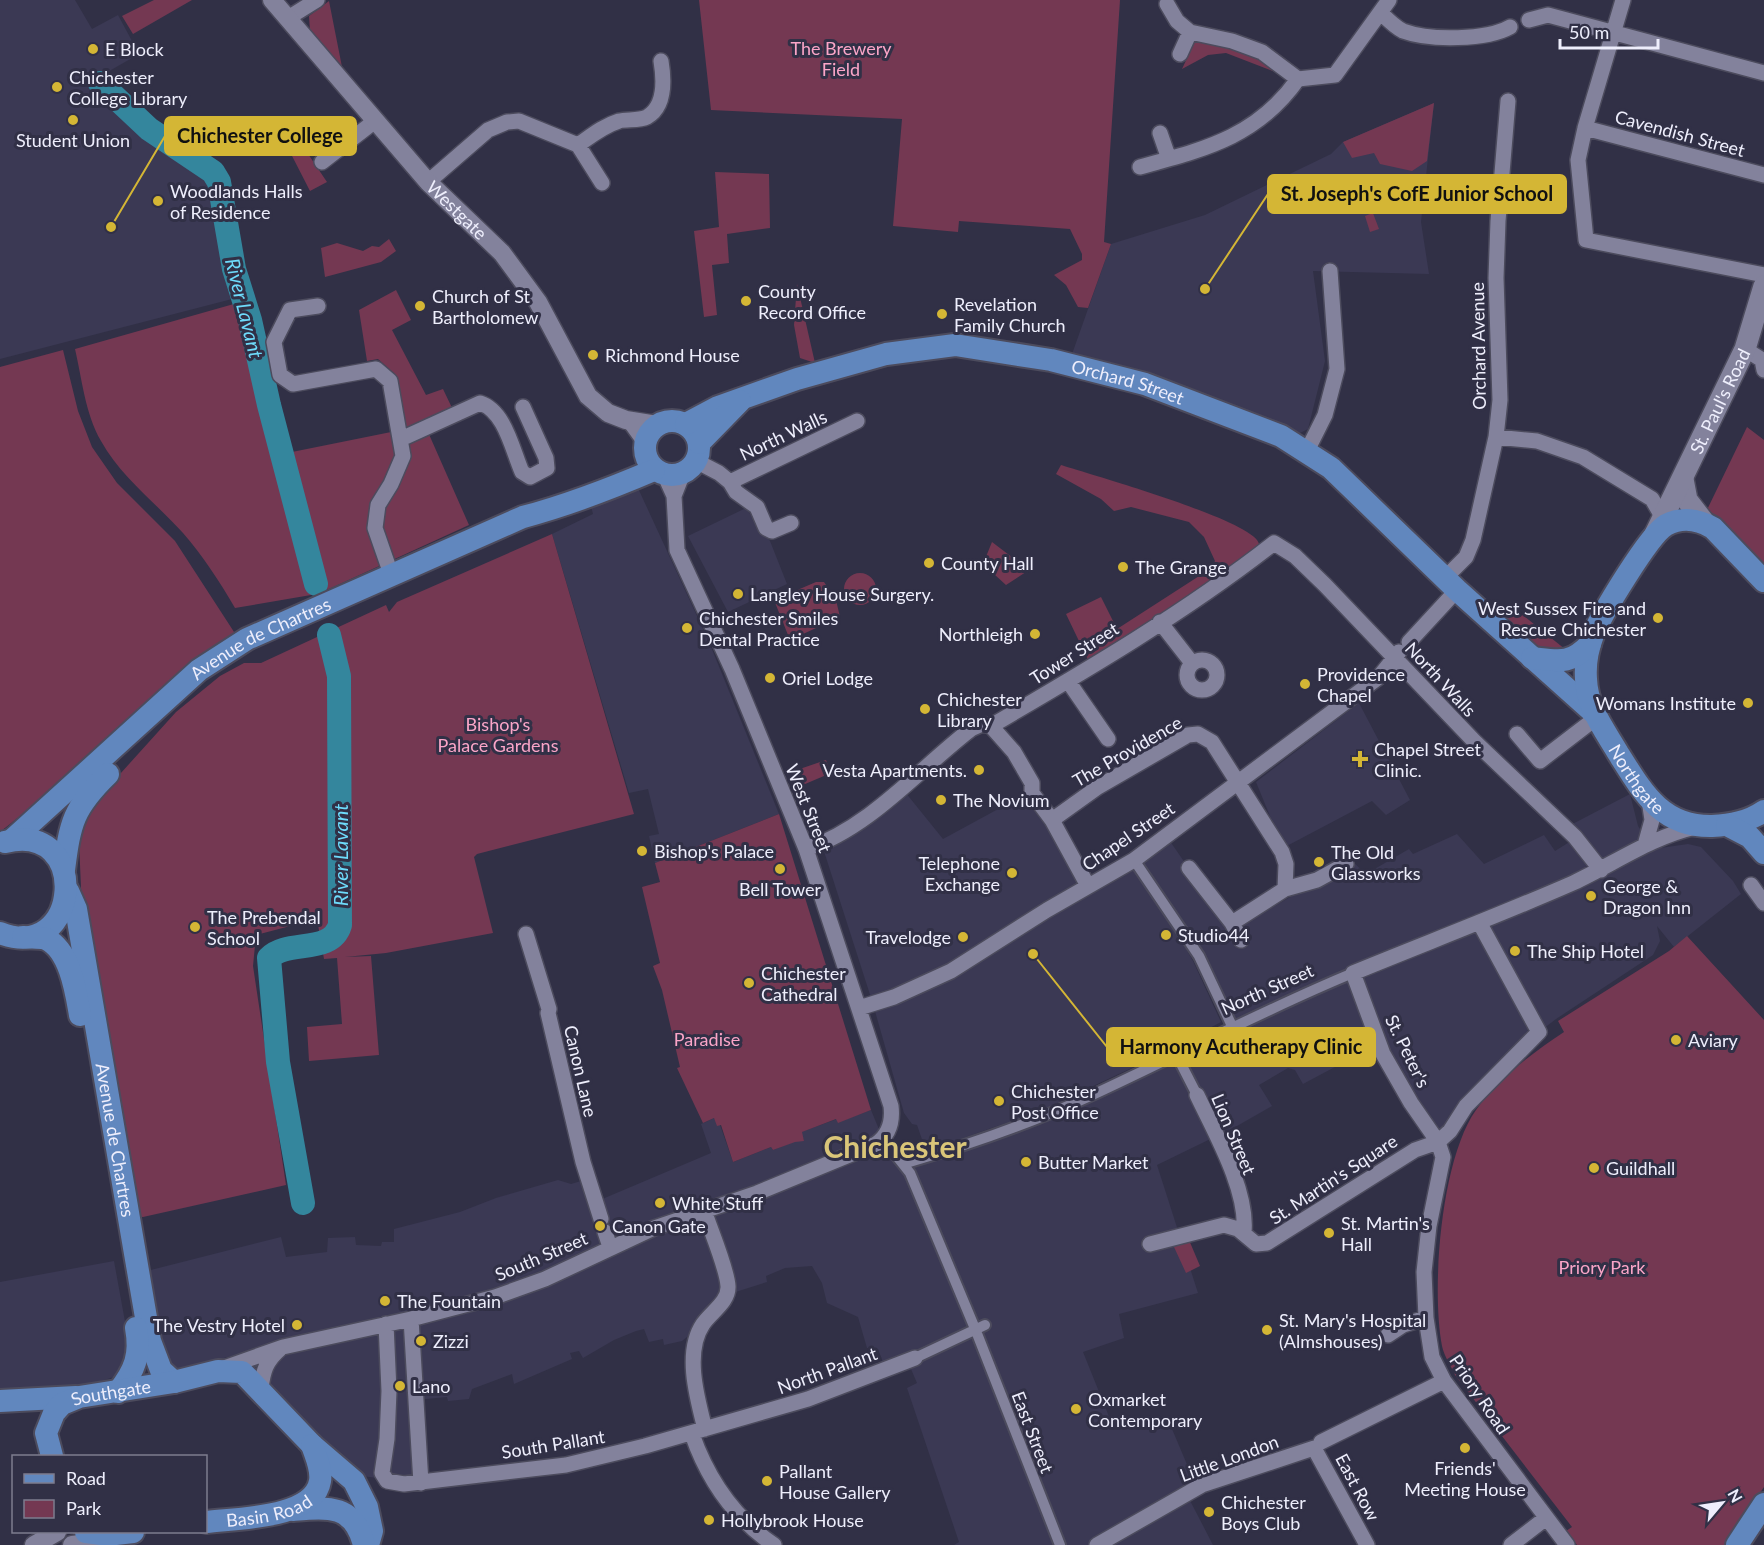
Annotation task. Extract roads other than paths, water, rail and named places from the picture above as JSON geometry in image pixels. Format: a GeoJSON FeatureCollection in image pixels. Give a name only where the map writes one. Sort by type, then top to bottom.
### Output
{"type":"FeatureCollection","features":[{"type":"Feature","properties":{"kind":"main road","name":"St. Paul's Road"},"geometry":{"type":"LineString","coordinates":[[1590,644],[1598,624],[1661,527],[1745,349],[1764,286]]}},
{"type":"Feature","properties":{"kind":"main road","name":"Orchard Street"},"geometry":{"type":"LineString","coordinates":[[664,451],[692,429],[686,424],[718,407],[797,379],[886,354],[955,345],[1051,360],[1145,384],[1281,436],[1307,451],[1354,488],[1451,584],[1594,715]]}},
{"type":"Feature","properties":{"kind":"main road","name":"Orchard Street"},"geometry":{"type":"LineString","coordinates":[[664,451],[740,400]]}},
{"type":"Feature","properties":{"kind":"main road","name":"Avenue de Chartres"},"geometry":{"type":"LineString","coordinates":[[6,842],[199,670],[269,628],[523,517],[556,508],[591,493],[612,489],[664,451]]}},
{"type":"Feature","properties":{"kind":"main road"},"geometry":{"type":"LineString","coordinates":[[1683,479],[1687,500],[1704,522],[1764,581]]}},
{"type":"Feature","properties":{"kind":"main road","name":"Avenue de Chartres"},"geometry":{"type":"LineString","coordinates":[[174,1382],[161,1370],[150,1341],[76,909],[66,881],[70,827],[88,794],[173,710],[207,680],[274,640],[527,528],[556,508]]}},
{"type":"Feature","properties":{"kind":"main road"},"geometry":{"type":"LineString","coordinates":[[1661,527],[1684,520],[1704,522]]}},
{"type":"Feature","properties":{"kind":"main road"},"geometry":{"type":"LineString","coordinates":[[1532,658],[1564,662],[1577,656],[1590,644]]}},
{"type":"Feature","properties":{"kind":"main road","name":"Northgate"},"geometry":{"type":"LineString","coordinates":[[1590,644],[1585,676],[1594,715],[1649,800],[1678,821],[1701,826],[1727,825],[1764,812]]}},
{"type":"Feature","properties":{"kind":"main road"},"geometry":{"type":"LineString","coordinates":[[1727,825],[1743,832],[1764,853]]}},
{"type":"Feature","properties":{"kind":"main road"},"geometry":{"type":"LineString","coordinates":[[6,842],[38,843],[58,859],[66,881],[65,905],[49,927],[23,937]]}},
{"type":"Feature","properties":{"kind":"main road","name":"Avenue de Chartres"},"geometry":{"type":"LineString","coordinates":[[0,933],[45,938],[56,946],[64,959],[76,994],[138,1338],[136,1365],[118,1392]]}},
{"type":"Feature","properties":{"kind":"main road","name":"Southgate"},"geometry":{"type":"LineString","coordinates":[[46,1433],[57,1409],[80,1397],[174,1382],[218,1371],[242,1372],[261,1389],[312,1446],[354,1481],[367,1507],[372,1531],[366,1545]]}},
{"type":"Feature","properties":{"kind":"main road"},"geometry":{"type":"LineString","coordinates":[[0,1401],[80,1397]]}},
{"type":"Feature","properties":{"kind":"main road"},"geometry":{"type":"LineString","coordinates":[[0,1413],[29,1415],[46,1433],[51,1455]]}},
{"type":"Feature","properties":{"kind":"main road","name":"Basin Road"},"geometry":{"type":"LineString","coordinates":[[207,1522],[291,1510],[308,1502],[320,1483],[320,1472],[312,1446]]}},
{"type":"Feature","properties":{"kind":"main road"},"geometry":{"type":"LineString","coordinates":[[1737,1545],[1764,1504]]}},
{"type":"Feature","properties":{"kind":"main road"},"geometry":{"type":"LineString","coordinates":[[291,1510],[322,1508],[352,1517],[361,1529],[366,1545]]}},
{"type":"Feature","properties":{"kind":"street","name":"Westgate"},"geometry":{"type":"LineString","coordinates":[[272,0],[428,182],[494,246],[515,271],[538,302],[588,396],[608,413],[664,451]]}},
{"type":"Feature","properties":{"kind":"street"},"geometry":{"type":"LineString","coordinates":[[288,18],[317,0]]}},
{"type":"Feature","properties":{"kind":"street","name":"Cavendish Street"},"geometry":{"type":"LineString","coordinates":[[1623,0],[1585,128],[1578,160],[1586,240],[1764,275]]}},
{"type":"Feature","properties":{"kind":"street"},"geometry":{"type":"LineString","coordinates":[[1167,4],[1177,21],[1190,32],[1232,41],[1262,52],[1277,61],[1298,79]]}},
{"type":"Feature","properties":{"kind":"street"},"geometry":{"type":"LineString","coordinates":[[1140,166],[1218,145],[1265,117],[1298,79],[1335,75],[1385,6],[1403,30],[1440,37],[1497,34],[1510,27]]}},
{"type":"Feature","properties":{"kind":"street"},"geometry":{"type":"LineString","coordinates":[[1529,20],[1548,15],[1764,73]]}},
{"type":"Feature","properties":{"kind":"street"},"geometry":{"type":"LineString","coordinates":[[1180,54],[1190,32]]}},
{"type":"Feature","properties":{"kind":"street"},"geometry":{"type":"LineString","coordinates":[[578,145],[600,129],[620,121],[646,118],[654,111],[665,86],[661,61]]}},
{"type":"Feature","properties":{"kind":"street","name":"Orchard Avenue"},"geometry":{"type":"LineString","coordinates":[[1451,584],[1473,540],[1496,437],[1500,400],[1496,278],[1498,221],[1508,101]]}},
{"type":"Feature","properties":{"kind":"street"},"geometry":{"type":"LineString","coordinates":[[322,162],[375,121]]}},
{"type":"Feature","properties":{"kind":"street"},"geometry":{"type":"LineString","coordinates":[[428,182],[488,130],[507,122],[530,123],[578,145],[602,183]]}},
{"type":"Feature","properties":{"kind":"street","name":"Cavendish Street"},"geometry":{"type":"LineString","coordinates":[[1585,128],[1764,175]]}},
{"type":"Feature","properties":{"kind":"street"},"geometry":{"type":"LineString","coordinates":[[1160,133],[1169,159]]}},
{"type":"Feature","properties":{"kind":"street"},"geometry":{"type":"LineString","coordinates":[[1307,451],[1325,416],[1337,369],[1330,271]]}},
{"type":"Feature","properties":{"kind":"street"},"geometry":{"type":"LineString","coordinates":[[318,306],[290,310],[274,342],[280,375],[293,384],[376,369],[390,381],[403,456],[378,506],[375,528],[391,574]]}},
{"type":"Feature","properties":{"kind":"street"},"geometry":{"type":"LineString","coordinates":[[1745,349],[1762,360],[1764,370]]}},
{"type":"Feature","properties":{"kind":"street"},"geometry":{"type":"LineString","coordinates":[[401,439],[480,403],[489,405],[498,413],[522,472],[530,477],[547,468],[546,458],[523,407]]}},
{"type":"Feature","properties":{"kind":"street","name":"North Walls"},"geometry":{"type":"LineString","coordinates":[[664,451],[730,482],[857,421]]}},
{"type":"Feature","properties":{"kind":"street"},"geometry":{"type":"LineString","coordinates":[[1496,437],[1537,441],[1583,457],[1607,474],[1652,499],[1661,527]]}},
{"type":"Feature","properties":{"kind":"street","name":"West Street"},"geometry":{"type":"LineString","coordinates":[[664,451],[674,496],[677,550],[732,669],[806,849],[891,1111],[891,1126],[883,1139]]}},
{"type":"Feature","properties":{"kind":"street"},"geometry":{"type":"LineString","coordinates":[[730,482],[736,492],[757,507],[766,528],[772,531],[791,523]]}},
{"type":"Feature","properties":{"kind":"street","name":"North Walls"},"geometry":{"type":"LineString","coordinates":[[1274,543],[1295,556],[1401,651],[1474,741],[1575,837],[1601,870]]}},
{"type":"Feature","properties":{"kind":"street","name":"Tower Street"},"geometry":{"type":"LineString","coordinates":[[806,849],[817,846],[871,812],[971,729],[981,724],[991,726],[1068,681],[1240,570],[1274,543]]}},
{"type":"Feature","properties":{"kind":"street"},"geometry":{"type":"LineString","coordinates":[[1401,651],[1451,584]]}},
{"type":"Feature","properties":{"kind":"street"},"geometry":{"type":"LineString","coordinates":[[1160,622],[1192,663]]}},
{"type":"Feature","properties":{"kind":"street","name":"Chapel Street"},"geometry":{"type":"LineString","coordinates":[[859,1008],[894,997],[951,971],[1134,860],[1379,677],[1401,651]]}},
{"type":"Feature","properties":{"kind":"street"},"geometry":{"type":"LineString","coordinates":[[1068,681],[1108,739]]}},
{"type":"Feature","properties":{"kind":"street"},"geometry":{"type":"LineString","coordinates":[[1517,734],[1540,761],[1594,715]]}},
{"type":"Feature","properties":{"kind":"street"},"geometry":{"type":"LineString","coordinates":[[991,726],[1014,752],[1032,783],[1032,793],[1052,820],[1088,886]]}},
{"type":"Feature","properties":{"kind":"street","name":"The Providence"},"geometry":{"type":"LineString","coordinates":[[1052,820],[1098,787],[1188,735],[1198,734],[1212,742],[1282,852],[1286,873],[1285,889]]}},
{"type":"Feature","properties":{"kind":"street"},"geometry":{"type":"LineString","coordinates":[[1645,845],[1652,820],[1649,800]]}},
{"type":"Feature","properties":{"kind":"street","name":"North Street"},"geometry":{"type":"LineString","coordinates":[[903,1164],[1042,1116],[1232,1026],[1601,870],[1665,836],[1701,826]]}},
{"type":"Feature","properties":{"kind":"street"},"geometry":{"type":"LineString","coordinates":[[1134,860],[1198,956],[1232,1026]]}},
{"type":"Feature","properties":{"kind":"street"},"geometry":{"type":"LineString","coordinates":[[1232,923],[1285,889],[1317,880],[1346,864]]}},
{"type":"Feature","properties":{"kind":"street"},"geometry":{"type":"LineString","coordinates":[[1189,868],[1232,923],[1240,940]]}},
{"type":"Feature","properties":{"kind":"street"},"geometry":{"type":"LineString","coordinates":[[1751,885],[1764,903]]}},
{"type":"Feature","properties":{"kind":"street"},"geometry":{"type":"LineString","coordinates":[[1438,1142],[1500,1069],[1539,1032],[1479,922]]}},
{"type":"Feature","properties":{"kind":"street","name":"Canon Lane"},"geometry":{"type":"LineString","coordinates":[[526,934],[549,1009],[548,1013],[583,1162],[610,1247]]}},
{"type":"Feature","properties":{"kind":"street","name":"St. Peter's"},"geometry":{"type":"LineString","coordinates":[[1353,973],[1380,1049],[1411,1103],[1438,1142]]}},
{"type":"Feature","properties":{"kind":"street","name":"Lion Street"},"geometry":{"type":"LineString","coordinates":[[1176,1054],[1219,1141],[1234,1180],[1245,1216],[1244,1232]]}},
{"type":"Feature","properties":{"kind":"street","name":"East Street"},"geometry":{"type":"LineString","coordinates":[[883,1139],[910,1173],[981,1328],[1060,1545]]}},
{"type":"Feature","properties":{"kind":"street","name":"South Street"},"geometry":{"type":"LineString","coordinates":[[382,1325],[495,1297],[545,1279],[610,1247],[704,1210],[758,1193],[876,1144],[883,1139]]}},
{"type":"Feature","properties":{"kind":"street","name":"St. Martin's Square"},"geometry":{"type":"LineString","coordinates":[[1150,1244],[1224,1225],[1244,1232],[1256,1244],[1267,1243],[1415,1149],[1438,1142]]}},
{"type":"Feature","properties":{"kind":"street","name":"Priory Road"},"geometry":{"type":"LineString","coordinates":[[1438,1142],[1443,1157],[1429,1226],[1424,1272],[1426,1318],[1432,1357],[1444,1381],[1567,1545]]}},
{"type":"Feature","properties":{"kind":"street"},"geometry":{"type":"LineString","coordinates":[[704,1210],[728,1286],[724,1301],[703,1324],[694,1353],[700,1411],[699,1431],[706,1467],[728,1504],[751,1528],[774,1545]]}},
{"type":"Feature","properties":{"kind":"street"},"geometry":{"type":"LineString","coordinates":[[1388,1335],[1403,1325],[1426,1318]]}},
{"type":"Feature","properties":{"kind":"street"},"geometry":{"type":"LineString","coordinates":[[411,1319],[421,1483]]}},
{"type":"Feature","properties":{"kind":"street","name":"South Pallant"},"geometry":{"type":"LineString","coordinates":[[382,1325],[389,1391],[387,1439],[382,1473],[387,1481],[404,1484],[421,1483],[566,1465],[699,1431]]}},
{"type":"Feature","properties":{"kind":"street","name":"Southgate"},"geometry":{"type":"LineString","coordinates":[[218,1371],[283,1347],[382,1325]]}},
{"type":"Feature","properties":{"kind":"street","name":"North Pallant"},"geometry":{"type":"LineString","coordinates":[[699,1431],[808,1399],[915,1358],[981,1328]]}},
{"type":"Feature","properties":{"kind":"street"},"geometry":{"type":"LineString","coordinates":[[261,1389],[263,1371],[269,1359],[283,1347]]}},
{"type":"Feature","properties":{"kind":"street","name":"Little London"},"geometry":{"type":"LineString","coordinates":[[1097,1545],[1202,1485],[1318,1445],[1444,1381]]}},
{"type":"Feature","properties":{"kind":"street","name":"East Row"},"geometry":{"type":"LineString","coordinates":[[1318,1445],[1366,1545]]}},
{"type":"Feature","properties":{"kind":"street"},"geometry":{"type":"LineString","coordinates":[[1511,1545],[1546,1518]]}},
{"type":"Feature","properties":{"kind":"street"},"geometry":{"type":"LineString","coordinates":[[34,1545],[55,1533]]}},
{"type":"Feature","properties":{"kind":"street"},"geometry":{"type":"LineString","coordinates":[[72,1545],[89,1543],[97,1533]]}},
{"type":"Feature","properties":{"kind":"waterway","name":"River Lavant"},"geometry":{"type":"LineString","coordinates":[[100,83],[149,129],[213,172],[219,182],[234,269],[250,320],[269,405],[316,584]]}},
{"type":"Feature","properties":{"kind":"waterway","name":"River Lavant"},"geometry":{"type":"LineString","coordinates":[[303,1203],[278,1062],[269,958],[286,949],[318,944],[328,940],[340,925],[339,676],[329,635]]}},
{"type":"Feature","properties":{"kind":"place","name":"E Block"},"geometry":{"type":"Point","coordinates":[93,49]}},
{"type":"Feature","properties":{"kind":"place","name":"Chichester College Library"},"geometry":{"type":"Point","coordinates":[57,87]}},
{"type":"Feature","properties":{"kind":"place","name":"Student Union"},"geometry":{"type":"Point","coordinates":[73,120]}},
{"type":"Feature","properties":{"kind":"place","name":"Woodlands Halls of Residence"},"geometry":{"type":"Point","coordinates":[158,201]}},
{"type":"Feature","properties":{"kind":"place","name":"Chichester College"},"geometry":{"type":"Point","coordinates":[111,227]}},
{"type":"Feature","properties":{"kind":"place","name":"St. Joseph's CofE Junior School"},"geometry":{"type":"Point","coordinates":[1205,289]}},
{"type":"Feature","properties":{"kind":"place","name":"County Record Office"},"geometry":{"type":"Point","coordinates":[746,301]}},
{"type":"Feature","properties":{"kind":"place","name":"Church of St Bartholomew"},"geometry":{"type":"Point","coordinates":[420,306]}},
{"type":"Feature","properties":{"kind":"place","name":"Revelation Family Church"},"geometry":{"type":"Point","coordinates":[942,314]}},
{"type":"Feature","properties":{"kind":"place","name":"Richmond House"},"geometry":{"type":"Point","coordinates":[593,355]}},
{"type":"Feature","properties":{"kind":"place","name":"County Hall"},"geometry":{"type":"Point","coordinates":[929,563]}},
{"type":"Feature","properties":{"kind":"place","name":"The Grange"},"geometry":{"type":"Point","coordinates":[1123,567]}},
{"type":"Feature","properties":{"kind":"place","name":"Langley House Surgery."},"geometry":{"type":"Point","coordinates":[738,594]}},
{"type":"Feature","properties":{"kind":"place","name":"West Sussex Fire and Rescue Chichester"},"geometry":{"type":"Point","coordinates":[1658,618]}},
{"type":"Feature","properties":{"kind":"place","name":"Chichester Smiles Dental Practice"},"geometry":{"type":"Point","coordinates":[687,628]}},
{"type":"Feature","properties":{"kind":"place","name":"Northleigh"},"geometry":{"type":"Point","coordinates":[1035,634]}},
{"type":"Feature","properties":{"kind":"place","name":"Oriel Lodge"},"geometry":{"type":"Point","coordinates":[770,678]}},
{"type":"Feature","properties":{"kind":"place","name":"Providence Chapel"},"geometry":{"type":"Point","coordinates":[1305,684]}},
{"type":"Feature","properties":{"kind":"place","name":"Womans Institute"},"geometry":{"type":"Point","coordinates":[1748,703]}},
{"type":"Feature","properties":{"kind":"place","name":"Chichester Library"},"geometry":{"type":"Point","coordinates":[925,709]}},
{"type":"Feature","properties":{"kind":"place","name":"Chapel Street Clinic."},"geometry":{"type":"Point","coordinates":[1360,759]}},
{"type":"Feature","properties":{"kind":"place","name":"Vesta Apartments."},"geometry":{"type":"Point","coordinates":[979,770]}},
{"type":"Feature","properties":{"kind":"place","name":"The Novium"},"geometry":{"type":"Point","coordinates":[941,800]}},
{"type":"Feature","properties":{"kind":"place","name":"Bishop's Palace"},"geometry":{"type":"Point","coordinates":[642,851]}},
{"type":"Feature","properties":{"kind":"place","name":"The Old Glassworks"},"geometry":{"type":"Point","coordinates":[1319,862]}},
{"type":"Feature","properties":{"kind":"place","name":"Bell Tower"},"geometry":{"type":"Point","coordinates":[780,869]}},
{"type":"Feature","properties":{"kind":"place","name":"Telephone Exchange"},"geometry":{"type":"Point","coordinates":[1012,873]}},
{"type":"Feature","properties":{"kind":"place","name":"George & Dragon Inn"},"geometry":{"type":"Point","coordinates":[1591,896]}},
{"type":"Feature","properties":{"kind":"place","name":"The Prebendal School"},"geometry":{"type":"Point","coordinates":[195,927]}},
{"type":"Feature","properties":{"kind":"place","name":"Studio44"},"geometry":{"type":"Point","coordinates":[1166,935]}},
{"type":"Feature","properties":{"kind":"place","name":"Travelodge"},"geometry":{"type":"Point","coordinates":[963,937]}},
{"type":"Feature","properties":{"kind":"place","name":"The Ship Hotel"},"geometry":{"type":"Point","coordinates":[1515,951]}},
{"type":"Feature","properties":{"kind":"place","name":"Harmony Acutherapy Clinic"},"geometry":{"type":"Point","coordinates":[1033,954]}},
{"type":"Feature","properties":{"kind":"place","name":"Chichester Cathedral"},"geometry":{"type":"Point","coordinates":[749,983]}},
{"type":"Feature","properties":{"kind":"place","name":"Aviary"},"geometry":{"type":"Point","coordinates":[1676,1040]}},
{"type":"Feature","properties":{"kind":"place","name":"Chichester Post Office"},"geometry":{"type":"Point","coordinates":[999,1101]}},
{"type":"Feature","properties":{"kind":"place","name":"Butter Market"},"geometry":{"type":"Point","coordinates":[1026,1162]}},
{"type":"Feature","properties":{"kind":"place","name":"Guildhall"},"geometry":{"type":"Point","coordinates":[1594,1168]}},
{"type":"Feature","properties":{"kind":"place","name":"White Stuff"},"geometry":{"type":"Point","coordinates":[660,1203]}},
{"type":"Feature","properties":{"kind":"place","name":"Canon Gate"},"geometry":{"type":"Point","coordinates":[600,1226]}},
{"type":"Feature","properties":{"kind":"place","name":"St. Martin's Hall"},"geometry":{"type":"Point","coordinates":[1329,1233]}},
{"type":"Feature","properties":{"kind":"place","name":"The Fountain"},"geometry":{"type":"Point","coordinates":[385,1301]}},
{"type":"Feature","properties":{"kind":"place","name":"The Vestry Hotel"},"geometry":{"type":"Point","coordinates":[297,1325]}},
{"type":"Feature","properties":{"kind":"place","name":"St. Mary's Hospital (Almshouses)"},"geometry":{"type":"Point","coordinates":[1267,1330]}},
{"type":"Feature","properties":{"kind":"place","name":"Zizzi"},"geometry":{"type":"Point","coordinates":[421,1341]}},
{"type":"Feature","properties":{"kind":"place","name":"Lano"},"geometry":{"type":"Point","coordinates":[400,1386]}},
{"type":"Feature","properties":{"kind":"place","name":"Oxmarket Contemporary"},"geometry":{"type":"Point","coordinates":[1076,1409]}},
{"type":"Feature","properties":{"kind":"place","name":"Friends' Meeting House"},"geometry":{"type":"Point","coordinates":[1465,1448]}},
{"type":"Feature","properties":{"kind":"place","name":"Pallant House Gallery"},"geometry":{"type":"Point","coordinates":[767,1481]}},
{"type":"Feature","properties":{"kind":"place","name":"Chichester Boys Club"},"geometry":{"type":"Point","coordinates":[1209,1512]}},
{"type":"Feature","properties":{"kind":"place","name":"Hollybrook House"},"geometry":{"type":"Point","coordinates":[709,1520]}},
{"type":"Feature","properties":{"kind":"district","name":"Chichester"},"geometry":{"type":"Point","coordinates":[895,1146]}},
{"type":"Feature","properties":{"kind":"park label","name":"The Brewery Field"},"geometry":{"type":"Point","coordinates":[841,58]}},
{"type":"Feature","properties":{"kind":"park label","name":"Bishop's Palace Gardens"},"geometry":{"type":"Point","coordinates":[498,734]}},
{"type":"Feature","properties":{"kind":"park label","name":"Paradise"},"geometry":{"type":"Point","coordinates":[707,1039]}},
{"type":"Feature","properties":{"kind":"park label","name":"Priory Park"},"geometry":{"type":"Point","coordinates":[1602,1267]}}]}
